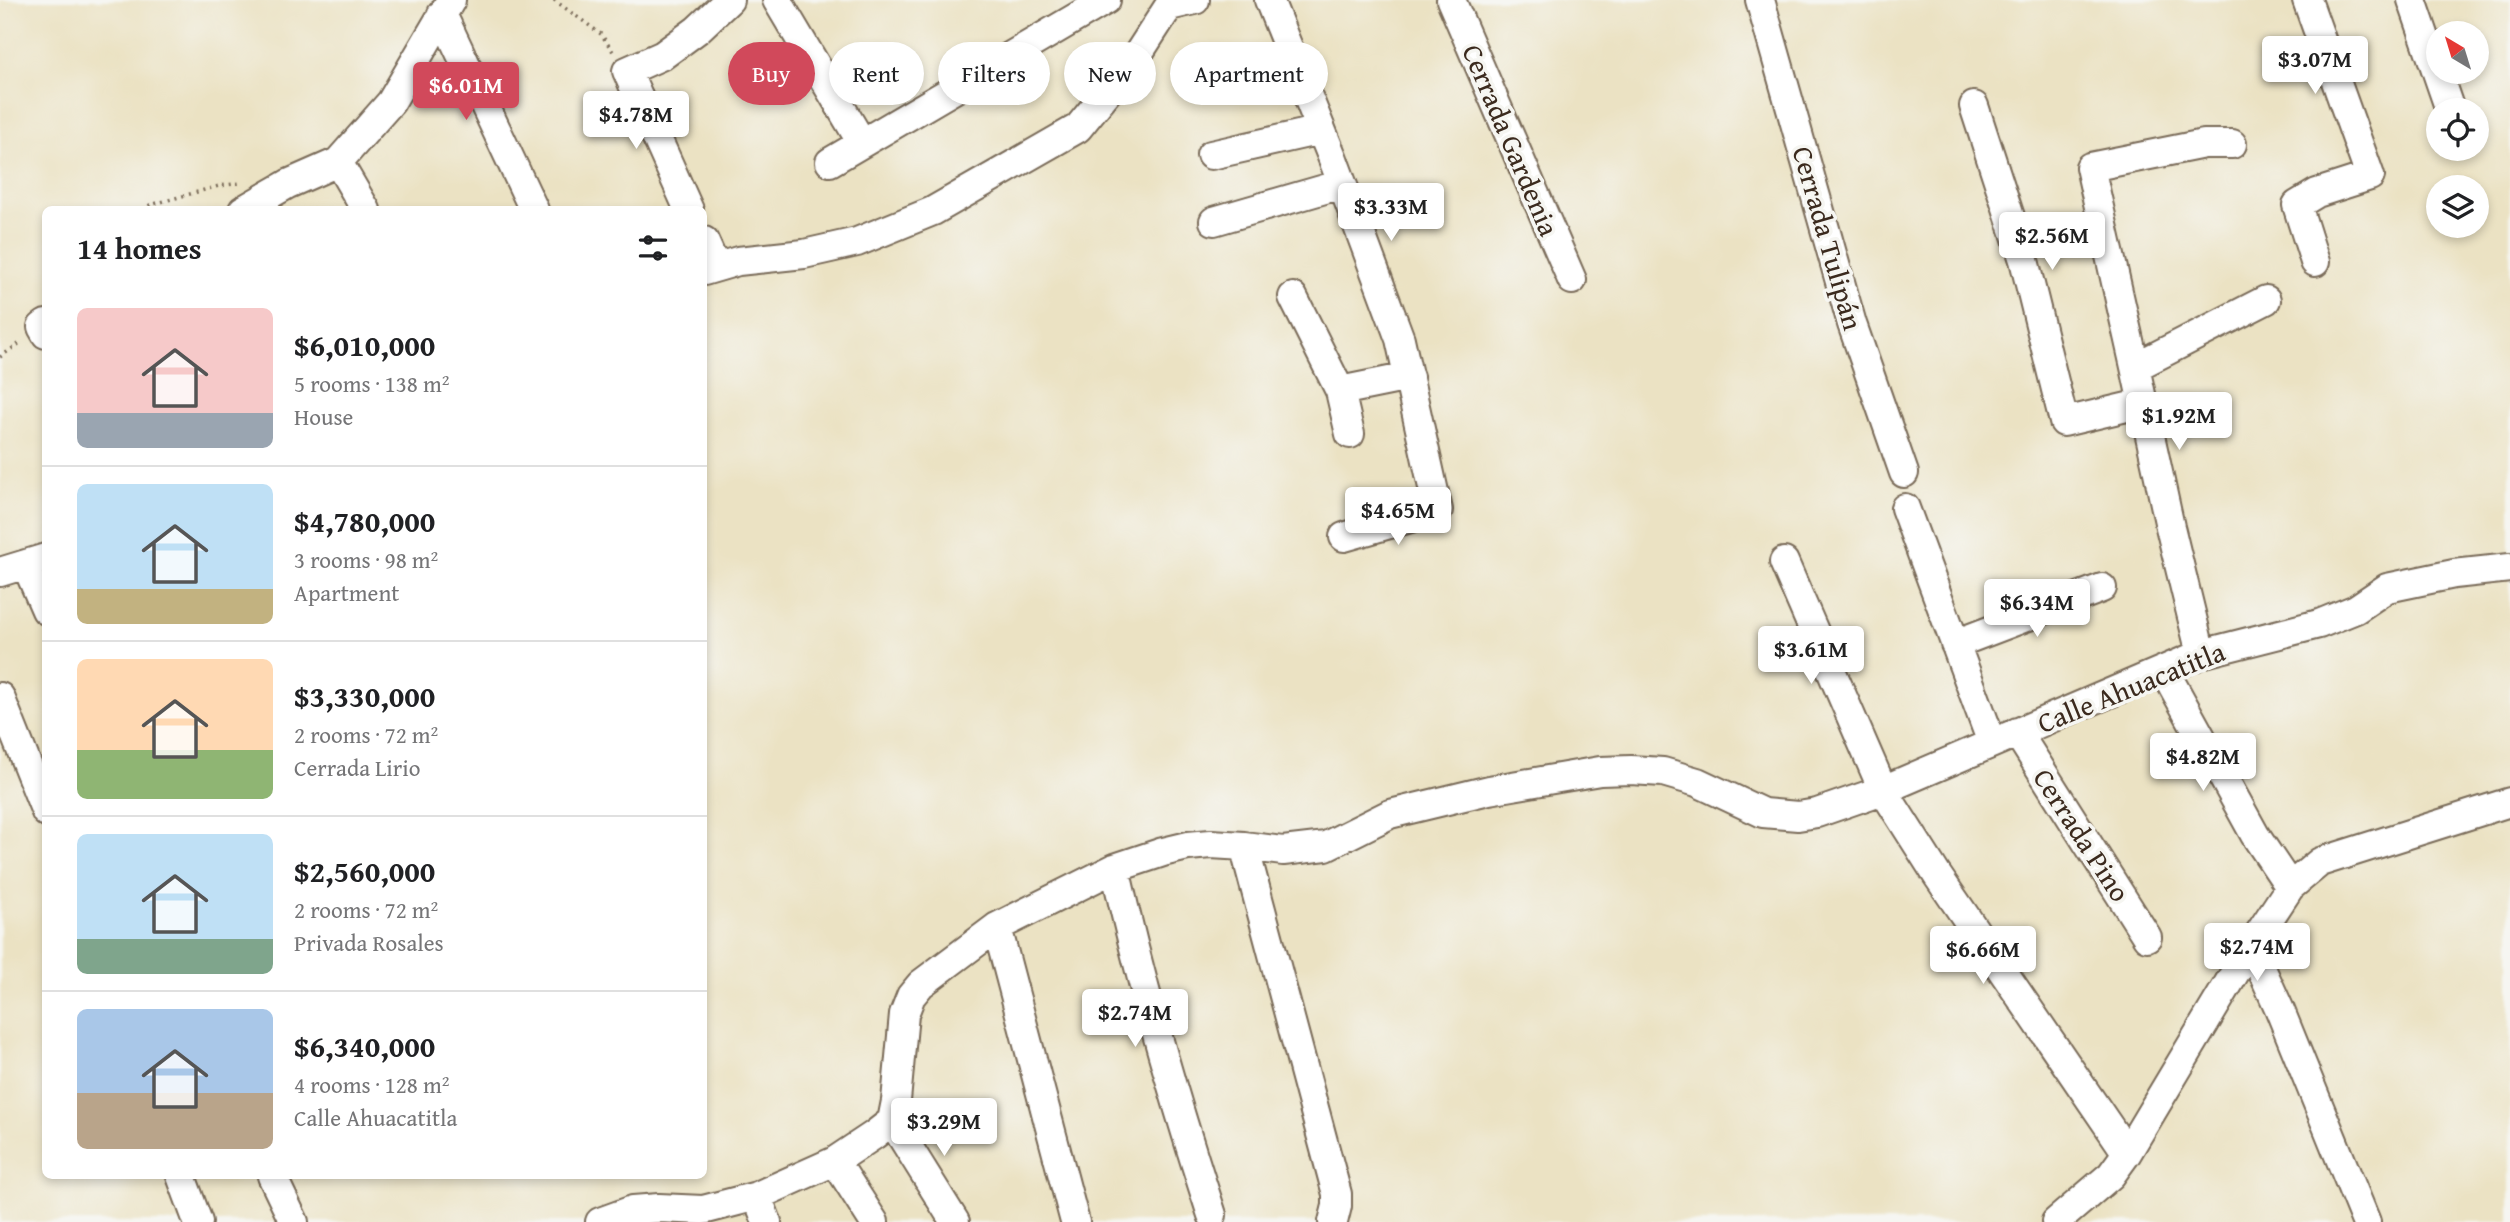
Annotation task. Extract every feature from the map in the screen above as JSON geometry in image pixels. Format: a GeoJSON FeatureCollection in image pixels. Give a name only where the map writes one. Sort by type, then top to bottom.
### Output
{"type":"FeatureCollection","features":[{"type":"Feature","properties":{"kind":"street"},"geometry":{"type":"LineString","coordinates":[[687,206],[627,71],[663,55],[697,30],[729,0]]}},
{"type":"Feature","properties":{"kind":"street"},"geometry":{"type":"LineString","coordinates":[[777,0],[862,142]]}},
{"type":"Feature","properties":{"kind":"street"},"geometry":{"type":"LineString","coordinates":[[830,162],[1106,0]]}},
{"type":"Feature","properties":{"kind":"street"},"geometry":{"type":"LineString","coordinates":[[1269,0],[1400,339],[1438,510],[1344,537]]}},
{"type":"Feature","properties":{"kind":"street","name":"Cerrada Gardenia"},"geometry":{"type":"LineString","coordinates":[[1451,0],[1572,281]]}},
{"type":"Feature","properties":{"kind":"street","name":"Cerrada Tulipán"},"geometry":{"type":"LineString","coordinates":[[1760,0],[1852,324],[1904,473]]}},
{"type":"Feature","properties":{"kind":"street"},"geometry":{"type":"LineString","coordinates":[[2307,0],[2370,176],[2317,193],[2297,205],[2315,262]]}},
{"type":"Feature","properties":{"kind":"street"},"geometry":{"type":"LineString","coordinates":[[2412,0],[2446,98]]}},
{"type":"Feature","properties":{"kind":"street"},"geometry":{"type":"LineString","coordinates":[[707,260],[738,261],[804,254],[857,242],[933,211],[1078,128],[1177,2]]}},
{"type":"Feature","properties":{"kind":"street"},"geometry":{"type":"LineString","coordinates":[[244,197],[288,184],[338,162],[391,102],[447,7]]}},
{"type":"Feature","properties":{"kind":"street"},"geometry":{"type":"LineString","coordinates":[[447,7],[532,206]]}},
{"type":"Feature","properties":{"kind":"street"},"geometry":{"type":"LineString","coordinates":[[1974,106],[2024,260],[2064,422],[2144,403]]}},
{"type":"Feature","properties":{"kind":"street"},"geometry":{"type":"LineString","coordinates":[[1211,155],[1321,130]]}},
{"type":"Feature","properties":{"kind":"street"},"geometry":{"type":"LineString","coordinates":[[2201,654],[2090,167],[2204,144],[2232,144]]}},
{"type":"Feature","properties":{"kind":"street"},"geometry":{"type":"LineString","coordinates":[[338,162],[364,206]]}},
{"type":"Feature","properties":{"kind":"street"},"geometry":{"type":"LineString","coordinates":[[1214,221],[1342,184]]}},
{"type":"Feature","properties":{"kind":"street"},"geometry":{"type":"LineString","coordinates":[[1293,297],[1340,391],[1350,434]]}},
{"type":"Feature","properties":{"kind":"street"},"geometry":{"type":"LineString","coordinates":[[2135,367],[2266,300]]}},
{"type":"Feature","properties":{"kind":"street"},"geometry":{"type":"LineString","coordinates":[[1340,391],[1409,377]]}},
{"type":"Feature","properties":{"kind":"street","name":"Cerrada Pino"},"geometry":{"type":"LineString","coordinates":[[1905,508],[1955,644],[2004,738],[2147,937]]}},
{"type":"Feature","properties":{"kind":"street"},"geometry":{"type":"LineString","coordinates":[[1784,562],[1883,790],[1937,875],[2127,1153]]}},
{"type":"Feature","properties":{"kind":"street"},"geometry":{"type":"LineString","coordinates":[[24,565],[42,602]]}},
{"type":"Feature","properties":{"kind":"street","name":"Calle Ahuacatitla"},"geometry":{"type":"LineString","coordinates":[[891,1121],[896,1101],[904,1014],[911,996],[932,973],[997,927],[1115,868],[1188,846],[1211,844],[1283,851],[1326,846],[1369,823],[1406,810],[1489,790],[1600,771],[1630,769],[1663,772],[1697,782],[1763,813],[1798,816],[1816,813],[1883,790],[2201,654],[2319,624],[2356,609],[2387,588],[2454,573],[2510,568]]}},
{"type":"Feature","properties":{"kind":"street"},"geometry":{"type":"LineString","coordinates":[[1955,644],[2102,588]]}},
{"type":"Feature","properties":{"kind":"street"},"geometry":{"type":"LineString","coordinates":[[2164,670],[2255,835],[2290,887]]}},
{"type":"Feature","properties":{"kind":"street"},"geometry":{"type":"LineString","coordinates":[[0,697],[42,802]]}},
{"type":"Feature","properties":{"kind":"street"},"geometry":{"type":"LineString","coordinates":[[2056,1222],[2111,1175],[2127,1153],[2251,946],[2290,887],[2320,862],[2510,802]]}},
{"type":"Feature","properties":{"kind":"street"},"geometry":{"type":"LineString","coordinates":[[1244,846],[1336,1194],[1337,1206],[1333,1222]]}},
{"type":"Feature","properties":{"kind":"street"},"geometry":{"type":"LineString","coordinates":[[1115,868],[1172,1093],[1212,1215]]}},
{"type":"Feature","properties":{"kind":"street"},"geometry":{"type":"LineString","coordinates":[[997,927],[1075,1222]]}},
{"type":"Feature","properties":{"kind":"street"},"geometry":{"type":"LineString","coordinates":[[2251,946],[2366,1222]]}},
{"type":"Feature","properties":{"kind":"street"},"geometry":{"type":"LineString","coordinates":[[600,1222],[633,1210],[662,1215],[703,1210],[757,1196],[835,1161],[891,1121],[956,1222]]}},
{"type":"Feature","properties":{"kind":"street"},"geometry":{"type":"LineString","coordinates":[[835,1161],[874,1222]]}},
{"type":"Feature","properties":{"kind":"street"},"geometry":{"type":"LineString","coordinates":[[182,1179],[198,1222]]}},
{"type":"Feature","properties":{"kind":"street"},"geometry":{"type":"LineString","coordinates":[[273,1179],[294,1222]]}},
{"type":"Feature","properties":{"kind":"street"},"geometry":{"type":"LineString","coordinates":[[757,1196],[767,1222]]}},
{"type":"Feature","properties":{"kind":"path"},"geometry":{"type":"LineString","coordinates":[[554,0],[601,34],[627,71]]}},
{"type":"Feature","properties":{"kind":"path"},"geometry":{"type":"LineString","coordinates":[[149,206],[219,186],[244,197]]}}]}
